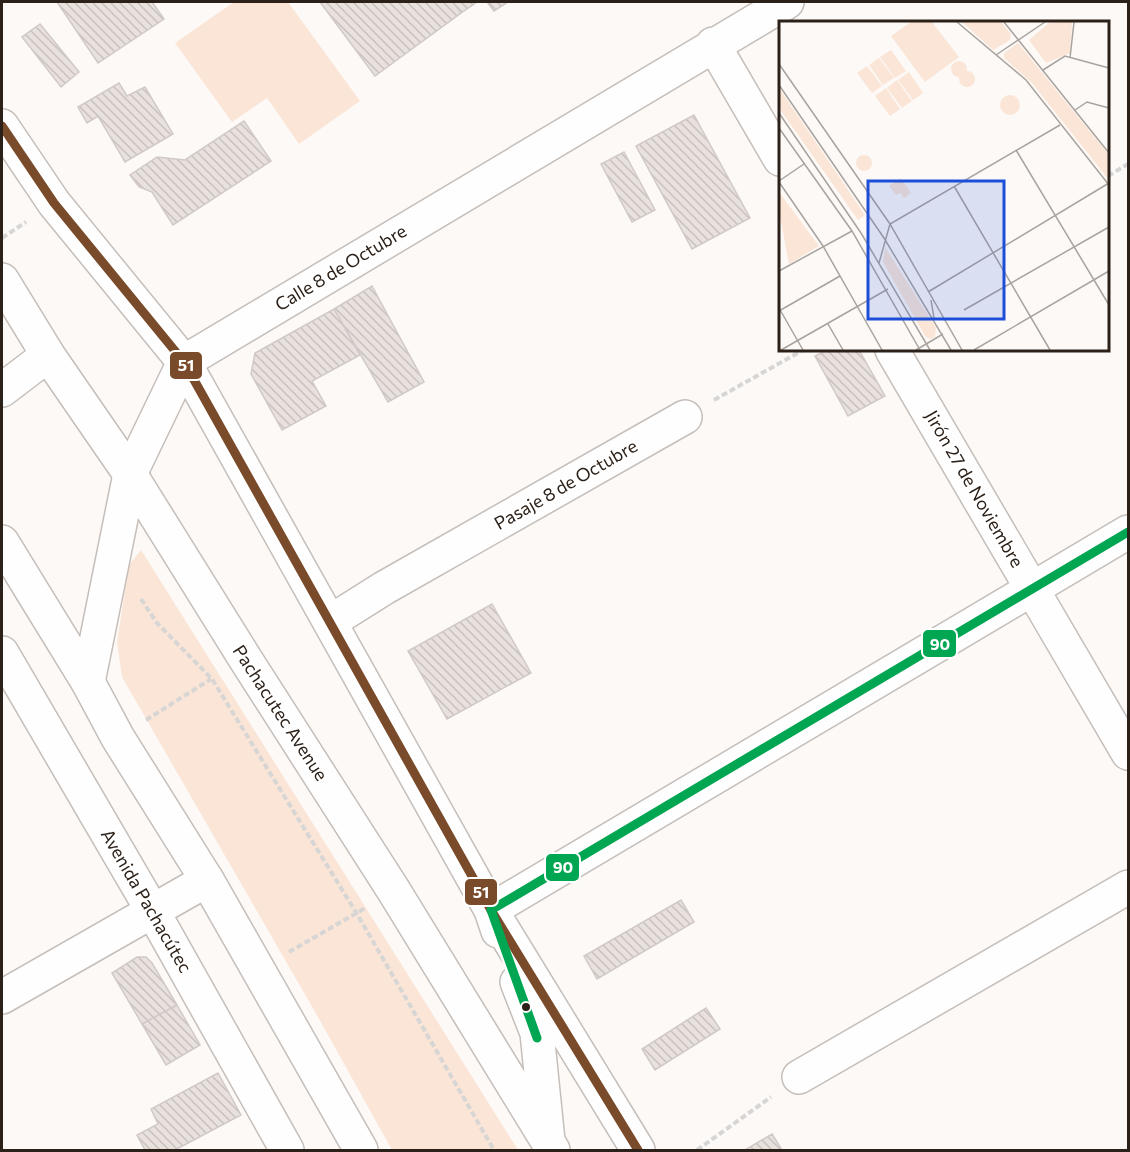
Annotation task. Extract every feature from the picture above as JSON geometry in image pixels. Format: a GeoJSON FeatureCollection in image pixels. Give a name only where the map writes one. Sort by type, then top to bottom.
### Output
{"type":"FeatureCollection","features":[{"type":"Feature","properties":{"kind":"street","name":"Calle 8 de Octubre"},"geometry":{"type":"LineString","coordinates":[[184,362],[713,44],[787,2]]}},
{"type":"Feature","properties":{"kind":"street"},"geometry":{"type":"LineString","coordinates":[[713,44],[779,157]]}},
{"type":"Feature","properties":{"kind":"street"},"geometry":{"type":"LineString","coordinates":[[2,126],[54,203],[184,362],[490,910],[638,1150]]}},
{"type":"Feature","properties":{"kind":"street","name":"Pachacutec Avenue"},"geometry":{"type":"LineString","coordinates":[[2,280],[48,355],[130,474],[394,891],[550,1146]]}},
{"type":"Feature","properties":{"kind":"street","name":"Jirón 27 de Noviembre"},"geometry":{"type":"LineString","coordinates":[[893,351],[1128,753]]}},
{"type":"Feature","properties":{"kind":"street"},"geometry":{"type":"LineString","coordinates":[[2,390],[48,355]]}},
{"type":"Feature","properties":{"kind":"street"},"geometry":{"type":"LineString","coordinates":[[88,682],[130,474],[184,362]]}},
{"type":"Feature","properties":{"kind":"street","name":"Pasaje 8 de Octubre"},"geometry":{"type":"LineString","coordinates":[[330,622],[384,588],[685,417]]}},
{"type":"Feature","properties":{"kind":"street"},"geometry":{"type":"LineString","coordinates":[[490,910],[1128,532]]}},
{"type":"Feature","properties":{"kind":"street"},"geometry":{"type":"LineString","coordinates":[[2,542],[88,682],[118,738],[207,880],[361,1150]]}},
{"type":"Feature","properties":{"kind":"street","name":"Avenida Pachacútec"},"geometry":{"type":"LineString","coordinates":[[2,653],[152,910],[287,1150]]}},
{"type":"Feature","properties":{"kind":"street"},"geometry":{"type":"LineString","coordinates":[[2,997],[207,880]]}},
{"type":"Feature","properties":{"kind":"street"},"geometry":{"type":"LineString","coordinates":[[799,1077],[1128,887]]}},
{"type":"Feature","properties":{"kind":"street"},"geometry":{"type":"LineString","coordinates":[[490,910],[537,1033],[550,1146]]}},
{"type":"Feature","properties":{"kind":"path"},"geometry":{"type":"LineString","coordinates":[[1109,175],[1128,164]]}},
{"type":"Feature","properties":{"kind":"path"},"geometry":{"type":"LineString","coordinates":[[685,417],[801,351]]}},
{"type":"Feature","properties":{"kind":"path"},"geometry":{"type":"LineString","coordinates":[[114,555],[157,623],[212,679],[357,914],[494,1150]]}},
{"type":"Feature","properties":{"kind":"path"},"geometry":{"type":"LineString","coordinates":[[118,738],[246,660]]}},
{"type":"Feature","properties":{"kind":"path"},"geometry":{"type":"LineString","coordinates":[[257,971],[394,891]]}},
{"type":"Feature","properties":{"kind":"path"},"geometry":{"type":"LineString","coordinates":[[697,1150],[799,1077]]}},
{"type":"Feature","properties":{"kind":"shaded area"},"geometry":{"type":"Polygon","coordinates":[[[234,2],[288,2],[360,101],[299,144],[267,98],[232,122],[175,43],[234,2]]]}},
{"type":"Feature","properties":{"kind":"shaded area"},"geometry":{"type":"Polygon","coordinates":[[[141,550],[518,1150],[392,1150],[122,677],[117,642],[129,565],[141,550]]]}},
{"type":"Feature","properties":{"kind":"building"},"geometry":{"type":"Polygon","coordinates":[[[57,2],[152,2],[164,19],[98,63],[57,2]]]}},
{"type":"Feature","properties":{"kind":"building"},"geometry":{"type":"Polygon","coordinates":[[[320,2],[453,2],[461,13],[375,76],[320,2]]]}},
{"type":"Feature","properties":{"kind":"building"},"geometry":{"type":"Polygon","coordinates":[[[453,2],[477,2],[461,13],[453,2]]]}},
{"type":"Feature","properties":{"kind":"building"},"geometry":{"type":"Polygon","coordinates":[[[487,2],[508,2],[494,11],[487,2]]]}},
{"type":"Feature","properties":{"kind":"building"},"geometry":{"type":"Polygon","coordinates":[[[40,24],[79,72],[61,87],[22,37],[40,24]]]}},
{"type":"Feature","properties":{"kind":"building"},"geometry":{"type":"Polygon","coordinates":[[[119,83],[127,96],[145,87],[173,134],[125,162],[98,116],[87,123],[78,107],[119,83]]]}},
{"type":"Feature","properties":{"kind":"building"},"geometry":{"type":"Polygon","coordinates":[[[694,115],[750,218],[692,249],[636,146],[694,115]]]}},
{"type":"Feature","properties":{"kind":"building"},"geometry":{"type":"Polygon","coordinates":[[[244,121],[271,161],[173,225],[152,192],[139,187],[130,175],[157,157],[185,160],[244,121]]]}},
{"type":"Feature","properties":{"kind":"building"},"geometry":{"type":"Polygon","coordinates":[[[624,152],[655,210],[632,222],[601,164],[624,152]]]}},
{"type":"Feature","properties":{"kind":"building"},"geometry":{"type":"Polygon","coordinates":[[[372,286],[424,382],[388,402],[334,309],[372,286]]]}},
{"type":"Feature","properties":{"kind":"building"},"geometry":{"type":"Polygon","coordinates":[[[334,309],[360,355],[312,381],[326,406],[282,430],[251,374],[255,353],[334,309]]]}},
{"type":"Feature","properties":{"kind":"building"},"geometry":{"type":"Polygon","coordinates":[[[825,351],[860,351],[885,396],[848,416],[815,356],[825,351]]]}},
{"type":"Feature","properties":{"kind":"building"},"geometry":{"type":"Polygon","coordinates":[[[492,604],[531,673],[447,719],[408,651],[492,604]]]}},
{"type":"Feature","properties":{"kind":"building"},"geometry":{"type":"Polygon","coordinates":[[[681,900],[694,922],[597,979],[584,956],[681,900]]]}},
{"type":"Feature","properties":{"kind":"building"},"geometry":{"type":"Polygon","coordinates":[[[137,957],[146,957],[152,963],[177,1005],[142,1024],[112,973],[137,957]]]}},
{"type":"Feature","properties":{"kind":"building"},"geometry":{"type":"Polygon","coordinates":[[[177,1005],[200,1045],[166,1065],[142,1024],[177,1005]]]}},
{"type":"Feature","properties":{"kind":"building"},"geometry":{"type":"Polygon","coordinates":[[[706,1008],[720,1029],[655,1070],[642,1049],[706,1008]]]}},
{"type":"Feature","properties":{"kind":"building"},"geometry":{"type":"Polygon","coordinates":[[[218,1073],[241,1115],[175,1150],[145,1150],[137,1135],[158,1124],[151,1109],[218,1073]]]}},
{"type":"Feature","properties":{"kind":"building"},"geometry":{"type":"Polygon","coordinates":[[[772,1134],[782,1150],[745,1150],[772,1134]]]}},
{"type":"Feature","properties":{"kind":"transit line","name":"51"},"geometry":{"type":"LineString","coordinates":[[2,126],[54,203],[184,362],[491,910],[638,1150]]}},
{"type":"Feature","properties":{"kind":"transit line","name":"90"},"geometry":{"type":"LineString","coordinates":[[537,1038],[491,910],[1128,532]]}}]}
